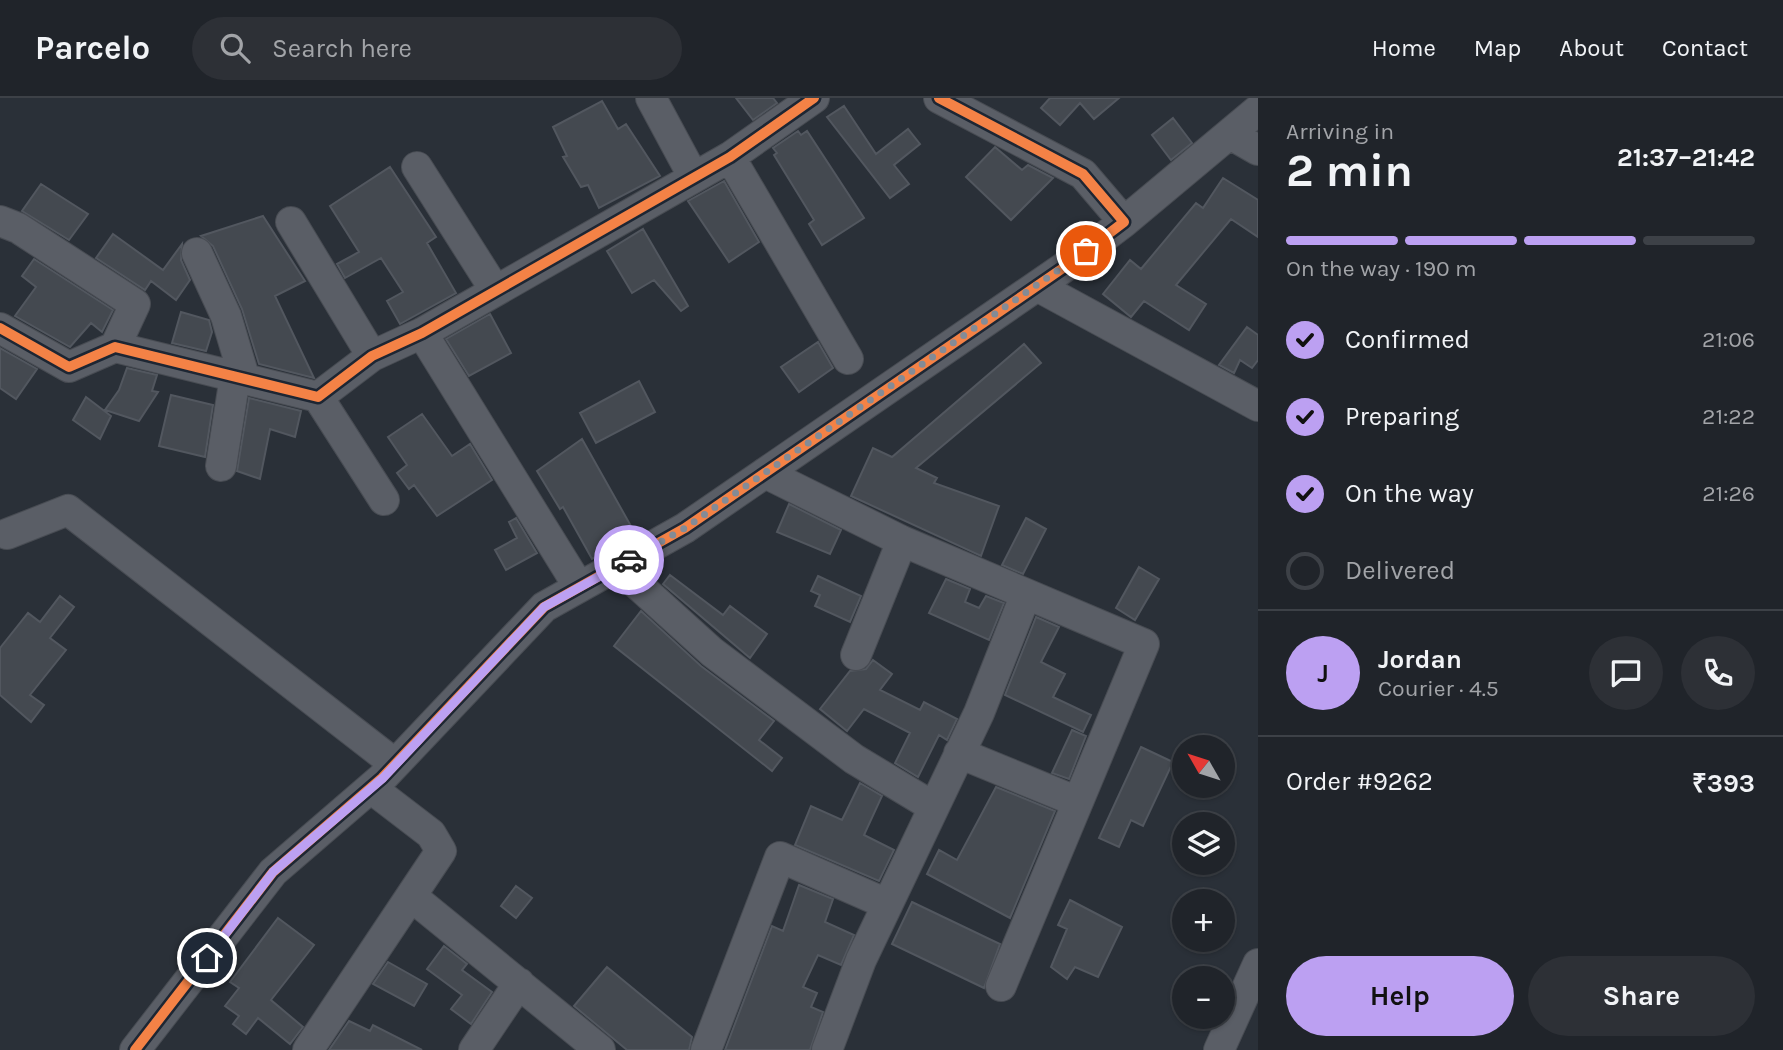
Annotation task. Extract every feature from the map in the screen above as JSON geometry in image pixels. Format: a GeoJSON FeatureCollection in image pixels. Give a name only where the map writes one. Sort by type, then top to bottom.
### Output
{"type":"FeatureCollection","features":[{"type":"Feature","properties":{"kind":"street"},"geometry":{"type":"LineString","coordinates":[[651,98],[693,176]]}},
{"type":"Feature","properties":{"kind":"street"},"geometry":{"type":"LineString","coordinates":[[318,397],[372,356],[422,333],[730,157],[814,98]]}},
{"type":"Feature","properties":{"kind":"street"},"geometry":{"type":"LineString","coordinates":[[939,98],[1083,174],[1124,222]]}},
{"type":"Feature","properties":{"kind":"street"},"geometry":{"type":"LineString","coordinates":[[135,1050],[273,872],[371,788],[544,607],[685,528],[1037,286],[1124,222],[1258,110]]}},
{"type":"Feature","properties":{"kind":"street"},"geometry":{"type":"LineString","coordinates":[[1230,134],[1258,150]]}},
{"type":"Feature","properties":{"kind":"street"},"geometry":{"type":"LineString","coordinates":[[730,157],[848,359]]}},
{"type":"Feature","properties":{"kind":"street"},"geometry":{"type":"LineString","coordinates":[[417,167],[495,290]]}},
{"type":"Feature","properties":{"kind":"street"},"geometry":{"type":"LineString","coordinates":[[0,221],[18,228],[135,304],[115,348]]}},
{"type":"Feature","properties":{"kind":"street"},"geometry":{"type":"LineString","coordinates":[[291,222],[372,356]]}},
{"type":"Feature","properties":{"kind":"street"},"geometry":{"type":"LineString","coordinates":[[197,253],[226,316],[240,379],[221,466]]}},
{"type":"Feature","properties":{"kind":"street"},"geometry":{"type":"LineString","coordinates":[[1037,286],[1258,405]]}},
{"type":"Feature","properties":{"kind":"street"},"geometry":{"type":"LineString","coordinates":[[0,328],[69,367],[115,348],[318,397],[384,500]]}},
{"type":"Feature","properties":{"kind":"street"},"geometry":{"type":"LineString","coordinates":[[422,333],[579,587]]}},
{"type":"Feature","properties":{"kind":"street"},"geometry":{"type":"LineString","coordinates":[[765,473],[901,541],[1144,644],[1001,986]]}},
{"type":"Feature","properties":{"kind":"street"},"geometry":{"type":"LineString","coordinates":[[7,534],[68,510],[395,764]]}},
{"type":"Feature","properties":{"kind":"street"},"geometry":{"type":"LineString","coordinates":[[856,655],[901,541]]}},
{"type":"Feature","properties":{"kind":"street"},"geometry":{"type":"LineString","coordinates":[[617,566],[712,652],[854,759],[932,806]]}},
{"type":"Feature","properties":{"kind":"street"},"geometry":{"type":"LineString","coordinates":[[827,1050],[861,960],[932,806],[979,713],[1026,594]]}},
{"type":"Feature","properties":{"kind":"street"},"geometry":{"type":"LineString","coordinates":[[959,753],[1078,802]]}},
{"type":"Feature","properties":{"kind":"street"},"geometry":{"type":"LineString","coordinates":[[308,1050],[441,851],[431,834],[371,788]]}},
{"type":"Feature","properties":{"kind":"street"},"geometry":{"type":"LineString","coordinates":[[706,1050],[780,857],[887,904]]}},
{"type":"Feature","properties":{"kind":"street"},"geometry":{"type":"LineString","coordinates":[[411,896],[600,1050]]}},
{"type":"Feature","properties":{"kind":"street"},"geometry":{"type":"LineString","coordinates":[[1219,1050],[1258,964]]}},
{"type":"Feature","properties":{"kind":"street"},"geometry":{"type":"LineString","coordinates":[[474,1050],[519,983]]}},
{"type":"Feature","properties":{"kind":"building"},"geometry":{"type":"Polygon","coordinates":[[[736,98],[773,98],[777,103],[753,120],[736,98]]]}},
{"type":"Feature","properties":{"kind":"building"},"geometry":{"type":"Polygon","coordinates":[[[1050,98],[1119,98],[1094,119],[1080,103],[1060,125],[1041,108],[1050,98]]]}},
{"type":"Feature","properties":{"kind":"building"},"geometry":{"type":"Polygon","coordinates":[[[602,101],[618,129],[626,124],[660,176],[599,208],[588,185],[581,187],[563,157],[567,156],[553,127],[602,101]]]}},
{"type":"Feature","properties":{"kind":"building"},"geometry":{"type":"Polygon","coordinates":[[[844,106],[876,154],[908,129],[920,144],[894,165],[909,184],[890,198],[827,117],[844,106]]]}},
{"type":"Feature","properties":{"kind":"building"},"geometry":{"type":"Polygon","coordinates":[[[1173,118],[1192,143],[1171,160],[1152,135],[1173,118]]]}},
{"type":"Feature","properties":{"kind":"building"},"geometry":{"type":"Polygon","coordinates":[[[798,131],[801,135],[807,131],[864,218],[822,245],[809,224],[814,220],[774,155],[777,153],[773,148],[798,131]]]}},
{"type":"Feature","properties":{"kind":"building"},"geometry":{"type":"Polygon","coordinates":[[[995,147],[1022,170],[1028,165],[1053,178],[1011,220],[966,177],[995,147]]]}},
{"type":"Feature","properties":{"kind":"building"},"geometry":{"type":"Polygon","coordinates":[[[390,167],[436,237],[427,243],[456,293],[400,324],[387,301],[403,292],[381,258],[345,278],[337,264],[359,252],[330,206],[390,167]]]}},
{"type":"Feature","properties":{"kind":"building"},"geometry":{"type":"Polygon","coordinates":[[[1223,178],[1258,200],[1258,237],[1231,219],[1176,285],[1206,304],[1189,330],[1144,301],[1131,317],[1103,294],[1130,260],[1141,269],[1196,203],[1203,208],[1223,178]]]}},
{"type":"Feature","properties":{"kind":"building"},"geometry":{"type":"Polygon","coordinates":[[[724,181],[759,242],[729,262],[688,201],[724,181]]]}},
{"type":"Feature","properties":{"kind":"building"},"geometry":{"type":"Polygon","coordinates":[[[41,184],[88,214],[69,240],[22,211],[41,184]]]}},
{"type":"Feature","properties":{"kind":"building"},"geometry":{"type":"Polygon","coordinates":[[[263,216],[305,281],[275,296],[314,378],[259,364],[242,309],[213,246],[201,236],[263,216]]]}},
{"type":"Feature","properties":{"kind":"building"},"geometry":{"type":"Polygon","coordinates":[[[643,229],[688,306],[681,311],[654,280],[632,293],[607,251],[643,229]]]}},
{"type":"Feature","properties":{"kind":"building"},"geometry":{"type":"Polygon","coordinates":[[[113,234],[163,270],[182,244],[181,260],[190,280],[176,300],[151,281],[145,290],[96,258],[113,234]]]}},
{"type":"Feature","properties":{"kind":"building"},"geometry":{"type":"Polygon","coordinates":[[[34,259],[113,310],[102,332],[91,323],[70,347],[15,316],[36,287],[22,276],[34,259]]]}},
{"type":"Feature","properties":{"kind":"building"},"geometry":{"type":"Polygon","coordinates":[[[181,312],[209,320],[212,332],[206,351],[172,343],[181,312]]]}},
{"type":"Feature","properties":{"kind":"building"},"geometry":{"type":"Polygon","coordinates":[[[490,314],[511,353],[469,376],[446,339],[490,314]]]}},
{"type":"Feature","properties":{"kind":"building"},"geometry":{"type":"Polygon","coordinates":[[[1247,327],[1258,335],[1258,360],[1252,368],[1240,360],[1234,373],[1219,365],[1247,327]]]}},
{"type":"Feature","properties":{"kind":"building"},"geometry":{"type":"Polygon","coordinates":[[[818,342],[833,368],[799,392],[781,367],[818,342]]]}},
{"type":"Feature","properties":{"kind":"building"},"geometry":{"type":"Polygon","coordinates":[[[1024,344],[1041,363],[916,468],[937,478],[934,483],[999,506],[981,556],[851,496],[873,448],[892,457],[1024,344]]]}},
{"type":"Feature","properties":{"kind":"building"},"geometry":{"type":"Polygon","coordinates":[[[0,348],[37,369],[16,399],[0,388],[0,348]]]}},
{"type":"Feature","properties":{"kind":"building"},"geometry":{"type":"Polygon","coordinates":[[[127,368],[157,375],[152,391],[158,392],[139,421],[105,410],[119,390],[127,368]]]}},
{"type":"Feature","properties":{"kind":"building"},"geometry":{"type":"Polygon","coordinates":[[[639,381],[655,412],[596,443],[580,413],[639,381]]]}},
{"type":"Feature","properties":{"kind":"building"},"geometry":{"type":"Polygon","coordinates":[[[171,395],[213,405],[205,457],[159,446],[171,395]]]}},
{"type":"Feature","properties":{"kind":"building"},"geometry":{"type":"Polygon","coordinates":[[[86,397],[111,416],[100,439],[73,420],[86,397]]]}},
{"type":"Feature","properties":{"kind":"building"},"geometry":{"type":"Polygon","coordinates":[[[249,398],[301,411],[295,437],[270,429],[260,479],[237,471],[249,398]]]}},
{"type":"Feature","properties":{"kind":"building"},"geometry":{"type":"Polygon","coordinates":[[[422,414],[452,456],[470,444],[492,480],[437,516],[414,485],[409,489],[397,473],[407,465],[388,437],[422,414]]]}},
{"type":"Feature","properties":{"kind":"building"},"geometry":{"type":"Polygon","coordinates":[[[582,439],[636,535],[592,559],[563,507],[560,509],[537,471],[582,439]]]}},
{"type":"Feature","properties":{"kind":"building"},"geometry":{"type":"Polygon","coordinates":[[[789,504],[841,530],[830,554],[777,532],[789,504]]]}},
{"type":"Feature","properties":{"kind":"building"},"geometry":{"type":"Polygon","coordinates":[[[516,518],[537,553],[506,570],[495,550],[517,538],[509,522],[516,518]]]}},
{"type":"Feature","properties":{"kind":"building"},"geometry":{"type":"Polygon","coordinates":[[[1026,518],[1046,529],[1023,574],[1002,565],[1026,518]]]}},
{"type":"Feature","properties":{"kind":"building"},"geometry":{"type":"Polygon","coordinates":[[[1139,567],[1159,579],[1135,620],[1116,608],[1139,567]]]}},
{"type":"Feature","properties":{"kind":"building"},"geometry":{"type":"Polygon","coordinates":[[[670,575],[723,615],[730,606],[767,634],[750,658],[663,584],[670,575]]]}},
{"type":"Feature","properties":{"kind":"building"},"geometry":{"type":"Polygon","coordinates":[[[818,576],[861,596],[850,622],[815,606],[820,595],[811,591],[818,576]]]}},
{"type":"Feature","properties":{"kind":"building"},"geometry":{"type":"Polygon","coordinates":[[[946,579],[970,589],[965,602],[979,608],[986,596],[1004,603],[989,640],[929,613],[946,579]]]}},
{"type":"Feature","properties":{"kind":"building"},"geometry":{"type":"Polygon","coordinates":[[[60,596],[74,607],[50,638],[66,650],[30,695],[44,705],[31,722],[0,695],[0,648],[28,613],[40,622],[60,596]]]}},
{"type":"Feature","properties":{"kind":"building"},"geometry":{"type":"Polygon","coordinates":[[[641,611],[701,666],[774,721],[759,740],[782,758],[772,771],[614,646],[641,611]]]}},
{"type":"Feature","properties":{"kind":"building"},"geometry":{"type":"Polygon","coordinates":[[[1036,617],[1059,627],[1041,662],[1065,674],[1053,697],[1091,715],[1083,732],[1005,695],[1036,617]]]}},
{"type":"Feature","properties":{"kind":"building"},"geometry":{"type":"Polygon","coordinates":[[[873,660],[892,674],[880,690],[920,710],[924,702],[957,719],[947,740],[939,735],[918,777],[895,763],[910,733],[864,709],[847,731],[820,709],[850,671],[866,669],[873,660]]]}},
{"type":"Feature","properties":{"kind":"building"},"geometry":{"type":"Polygon","coordinates":[[[1072,730],[1086,736],[1069,779],[1052,773],[1072,730]]]}},
{"type":"Feature","properties":{"kind":"building"},"geometry":{"type":"Polygon","coordinates":[[[1141,747],[1172,762],[1143,826],[1131,820],[1119,847],[1099,838],[1141,747]]]}},
{"type":"Feature","properties":{"kind":"building"},"geometry":{"type":"Polygon","coordinates":[[[860,783],[882,796],[864,835],[894,850],[879,881],[795,845],[811,806],[842,820],[860,783]]]}},
{"type":"Feature","properties":{"kind":"building"},"geometry":{"type":"Polygon","coordinates":[[[996,787],[1055,811],[1010,918],[927,874],[939,850],[957,860],[996,787]]]}},
{"type":"Feature","properties":{"kind":"building"},"geometry":{"type":"Polygon","coordinates":[[[799,885],[833,899],[825,922],[854,935],[841,965],[818,955],[803,987],[817,993],[811,1007],[823,1012],[810,1050],[725,1050],[772,926],[783,931],[799,885]]]}},
{"type":"Feature","properties":{"kind":"building"},"geometry":{"type":"Polygon","coordinates":[[[516,886],[532,898],[516,918],[501,906],[516,886]]]}},
{"type":"Feature","properties":{"kind":"building"},"geometry":{"type":"Polygon","coordinates":[[[1070,900],[1122,927],[1098,977],[1075,967],[1067,979],[1051,967],[1067,929],[1058,925],[1070,900]]]}},
{"type":"Feature","properties":{"kind":"building"},"geometry":{"type":"Polygon","coordinates":[[[912,902],[1000,944],[984,988],[892,944],[912,902]]]}},
{"type":"Feature","properties":{"kind":"building"},"geometry":{"type":"Polygon","coordinates":[[[278,918],[314,945],[271,1000],[303,1027],[290,1044],[258,1018],[246,1034],[233,1024],[239,1016],[225,1006],[239,988],[230,982],[278,918]]]}},
{"type":"Feature","properties":{"kind":"building"},"geometry":{"type":"Polygon","coordinates":[[[444,946],[467,964],[462,970],[492,992],[471,1024],[451,1009],[462,995],[427,969],[444,946]]]}},
{"type":"Feature","properties":{"kind":"building"},"geometry":{"type":"Polygon","coordinates":[[[388,962],[427,984],[414,1006],[373,984],[388,962]]]}},
{"type":"Feature","properties":{"kind":"building"},"geometry":{"type":"Polygon","coordinates":[[[607,967],[692,1037],[689,1050],[627,1050],[574,1006],[607,967]]]}},
{"type":"Feature","properties":{"kind":"building"},"geometry":{"type":"Polygon","coordinates":[[[349,1021],[370,1031],[373,1025],[422,1050],[329,1050],[349,1021]]]}},
{"type":"Feature","properties":{"kind":"cycle path"},"geometry":{"type":"LineString","coordinates":[[0,328],[69,367],[115,347],[318,397],[372,356],[422,333],[730,157],[814,98]]}},
{"type":"Feature","properties":{"kind":"cycle path"},"geometry":{"type":"LineString","coordinates":[[135,1050],[273,872],[382,778],[544,607],[685,528],[1066,266],[1124,222],[1083,174],[939,98]]}},
{"type":"Feature","properties":{"kind":"way so far"},"geometry":{"type":"LineString","coordinates":[[629,560],[685,528],[1086,251]]}},
{"type":"Feature","properties":{"kind":"route"},"geometry":{"type":"LineString","coordinates":[[207,958],[273,872],[383,778],[476,676],[544,607],[629,560]]}}]}
